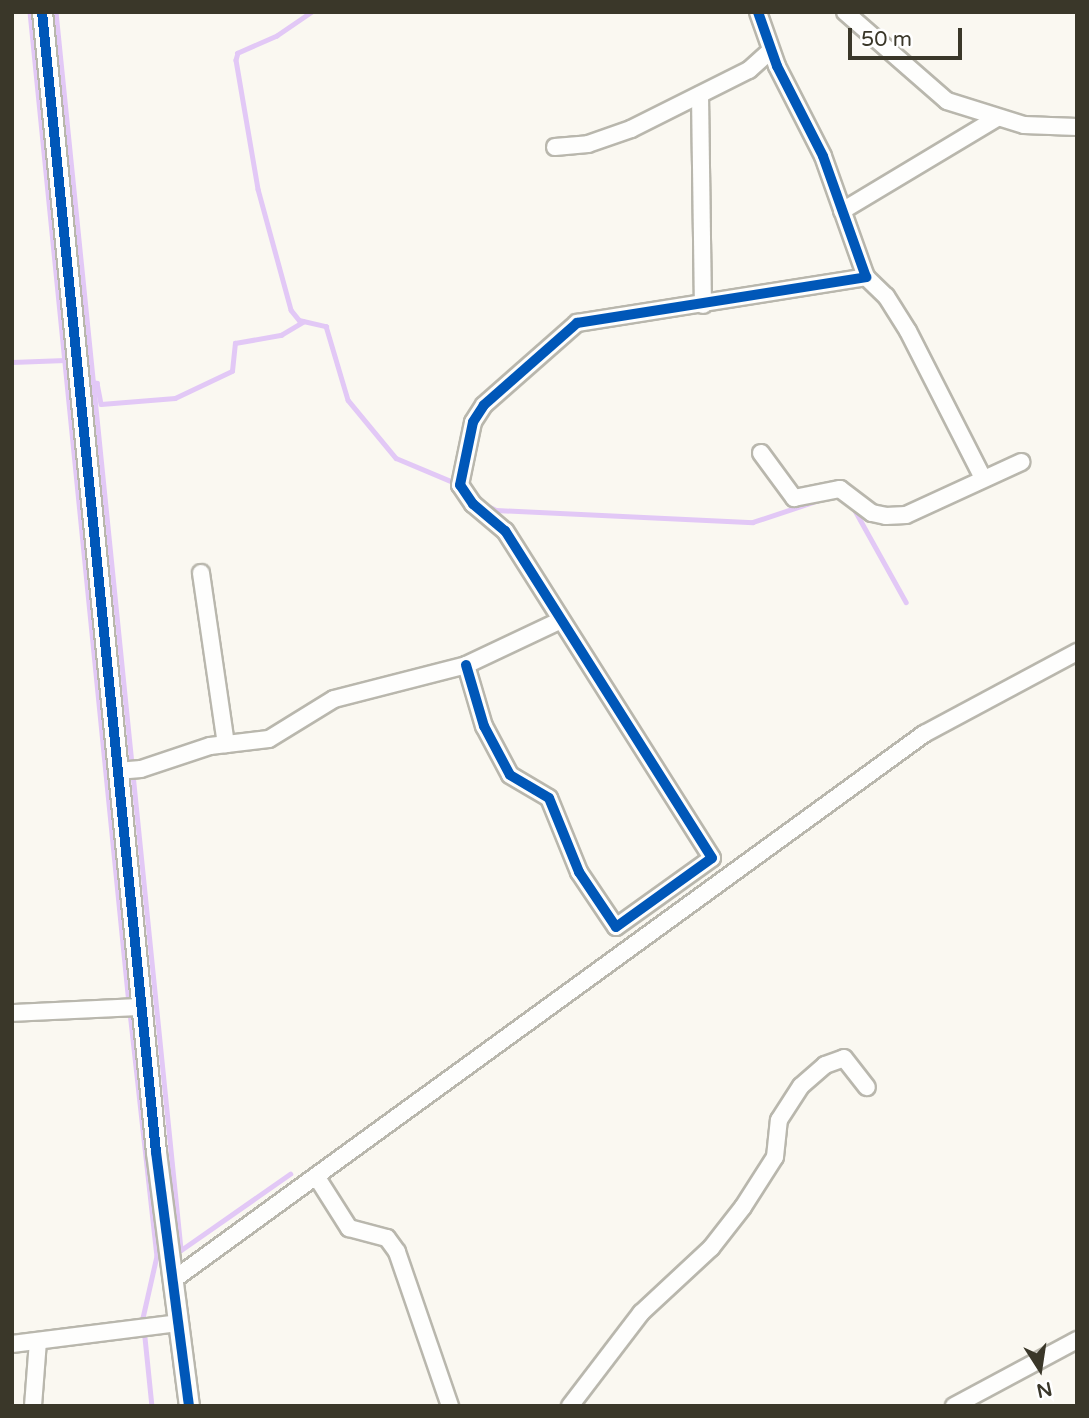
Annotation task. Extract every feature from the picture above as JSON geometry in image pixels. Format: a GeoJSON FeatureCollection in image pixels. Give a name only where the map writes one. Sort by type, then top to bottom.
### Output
{"type":"FeatureCollection","features":[{"type":"Feature","properties":{"kind":"street"},"geometry":{"type":"LineString","coordinates":[[42,12],[141,1007],[189,1406]]}},
{"type":"Feature","properties":{"kind":"street"},"geometry":{"type":"LineString","coordinates":[[758,12],[770,51],[823,156],[866,277],[886,296],[908,331],[982,476]]}},
{"type":"Feature","properties":{"kind":"street"},"geometry":{"type":"LineString","coordinates":[[845,12],[924,85],[995,119],[1077,127]]}},
{"type":"Feature","properties":{"kind":"street"},"geometry":{"type":"LineString","coordinates":[[555,147],[588,144],[631,129],[700,95],[770,51]]}},
{"type":"Feature","properties":{"kind":"street"},"geometry":{"type":"LineString","coordinates":[[700,95],[703,305]]}},
{"type":"Feature","properties":{"kind":"street"},"geometry":{"type":"LineString","coordinates":[[842,211],[995,119]]}},
{"type":"Feature","properties":{"kind":"street"},"geometry":{"type":"LineString","coordinates":[[466,665],[484,726],[510,775],[549,798],[579,872],[616,927],[712,858],[559,621],[499,522],[463,494],[473,422],[500,390],[577,323],[866,277]]}},
{"type":"Feature","properties":{"kind":"street"},"geometry":{"type":"LineString","coordinates":[[761,453],[794,498],[840,489],[872,513],[886,516],[906,515],[982,476],[1021,462]]}},
{"type":"Feature","properties":{"kind":"street"},"geometry":{"type":"LineString","coordinates":[[201,573],[226,744]]}},
{"type":"Feature","properties":{"kind":"street"},"geometry":{"type":"LineString","coordinates":[[117,771],[226,744],[269,740],[334,699],[466,665],[559,621]]}},
{"type":"Feature","properties":{"kind":"street"},"geometry":{"type":"LineString","coordinates":[[173,1280],[924,734],[1077,652]]}},
{"type":"Feature","properties":{"kind":"street"},"geometry":{"type":"LineString","coordinates":[[12,1013],[141,1007]]}},
{"type":"Feature","properties":{"kind":"street"},"geometry":{"type":"LineString","coordinates":[[570,1406],[641,1312],[711,1248],[743,1208],[775,1157],[779,1120],[801,1086],[825,1065],[844,1058],[867,1087]]}},
{"type":"Feature","properties":{"kind":"street"},"geometry":{"type":"LineString","coordinates":[[316,1176],[349,1228],[387,1238],[397,1252],[450,1406]]}},
{"type":"Feature","properties":{"kind":"street"},"geometry":{"type":"LineString","coordinates":[[12,1344],[178,1323]]}},
{"type":"Feature","properties":{"kind":"street"},"geometry":{"type":"LineString","coordinates":[[954,1406],[1077,1340]]}},
{"type":"Feature","properties":{"kind":"street"},"geometry":{"type":"LineString","coordinates":[[33,1406],[38,1341]]}},
{"type":"Feature","properties":{"kind":"waterway"},"geometry":{"type":"LineString","coordinates":[[30,12],[129,1003]]}},
{"type":"Feature","properties":{"kind":"waterway"},"geometry":{"type":"LineString","coordinates":[[56,12],[181,1250],[290,1174]]}},
{"type":"Feature","properties":{"kind":"waterway"},"geometry":{"type":"LineString","coordinates":[[312,12],[277,36],[238,53],[236,60],[258,189],[291,310],[299,320],[326,326],[348,400],[396,458],[458,484]]}},
{"type":"Feature","properties":{"kind":"waterway"},"geometry":{"type":"LineString","coordinates":[[92,382],[97,383],[101,404],[175,398],[232,371],[235,343],[281,335],[303,322]]}},
{"type":"Feature","properties":{"kind":"waterway"},"geometry":{"type":"LineString","coordinates":[[12,362],[65,360]]}},
{"type":"Feature","properties":{"kind":"waterway"},"geometry":{"type":"LineString","coordinates":[[484,504],[496,510],[753,522],[819,500]]}},
{"type":"Feature","properties":{"kind":"waterway"},"geometry":{"type":"LineString","coordinates":[[852,505],[906,602]]}},
{"type":"Feature","properties":{"kind":"waterway"},"geometry":{"type":"LineString","coordinates":[[130,1012],[157,1256],[143,1318],[152,1406]]}},
{"type":"Feature","properties":{"kind":"cycle path"},"geometry":{"type":"LineString","coordinates":[[42,12],[156,1152],[189,1406]]}},
{"type":"Feature","properties":{"kind":"cycle path"},"geometry":{"type":"LineString","coordinates":[[466,665],[484,726],[510,775],[549,798],[579,872],[616,927],[712,858],[505,531],[473,504],[460,485],[473,422],[484,405],[577,323],[866,277],[823,156],[777,66],[758,12]]}}]}
